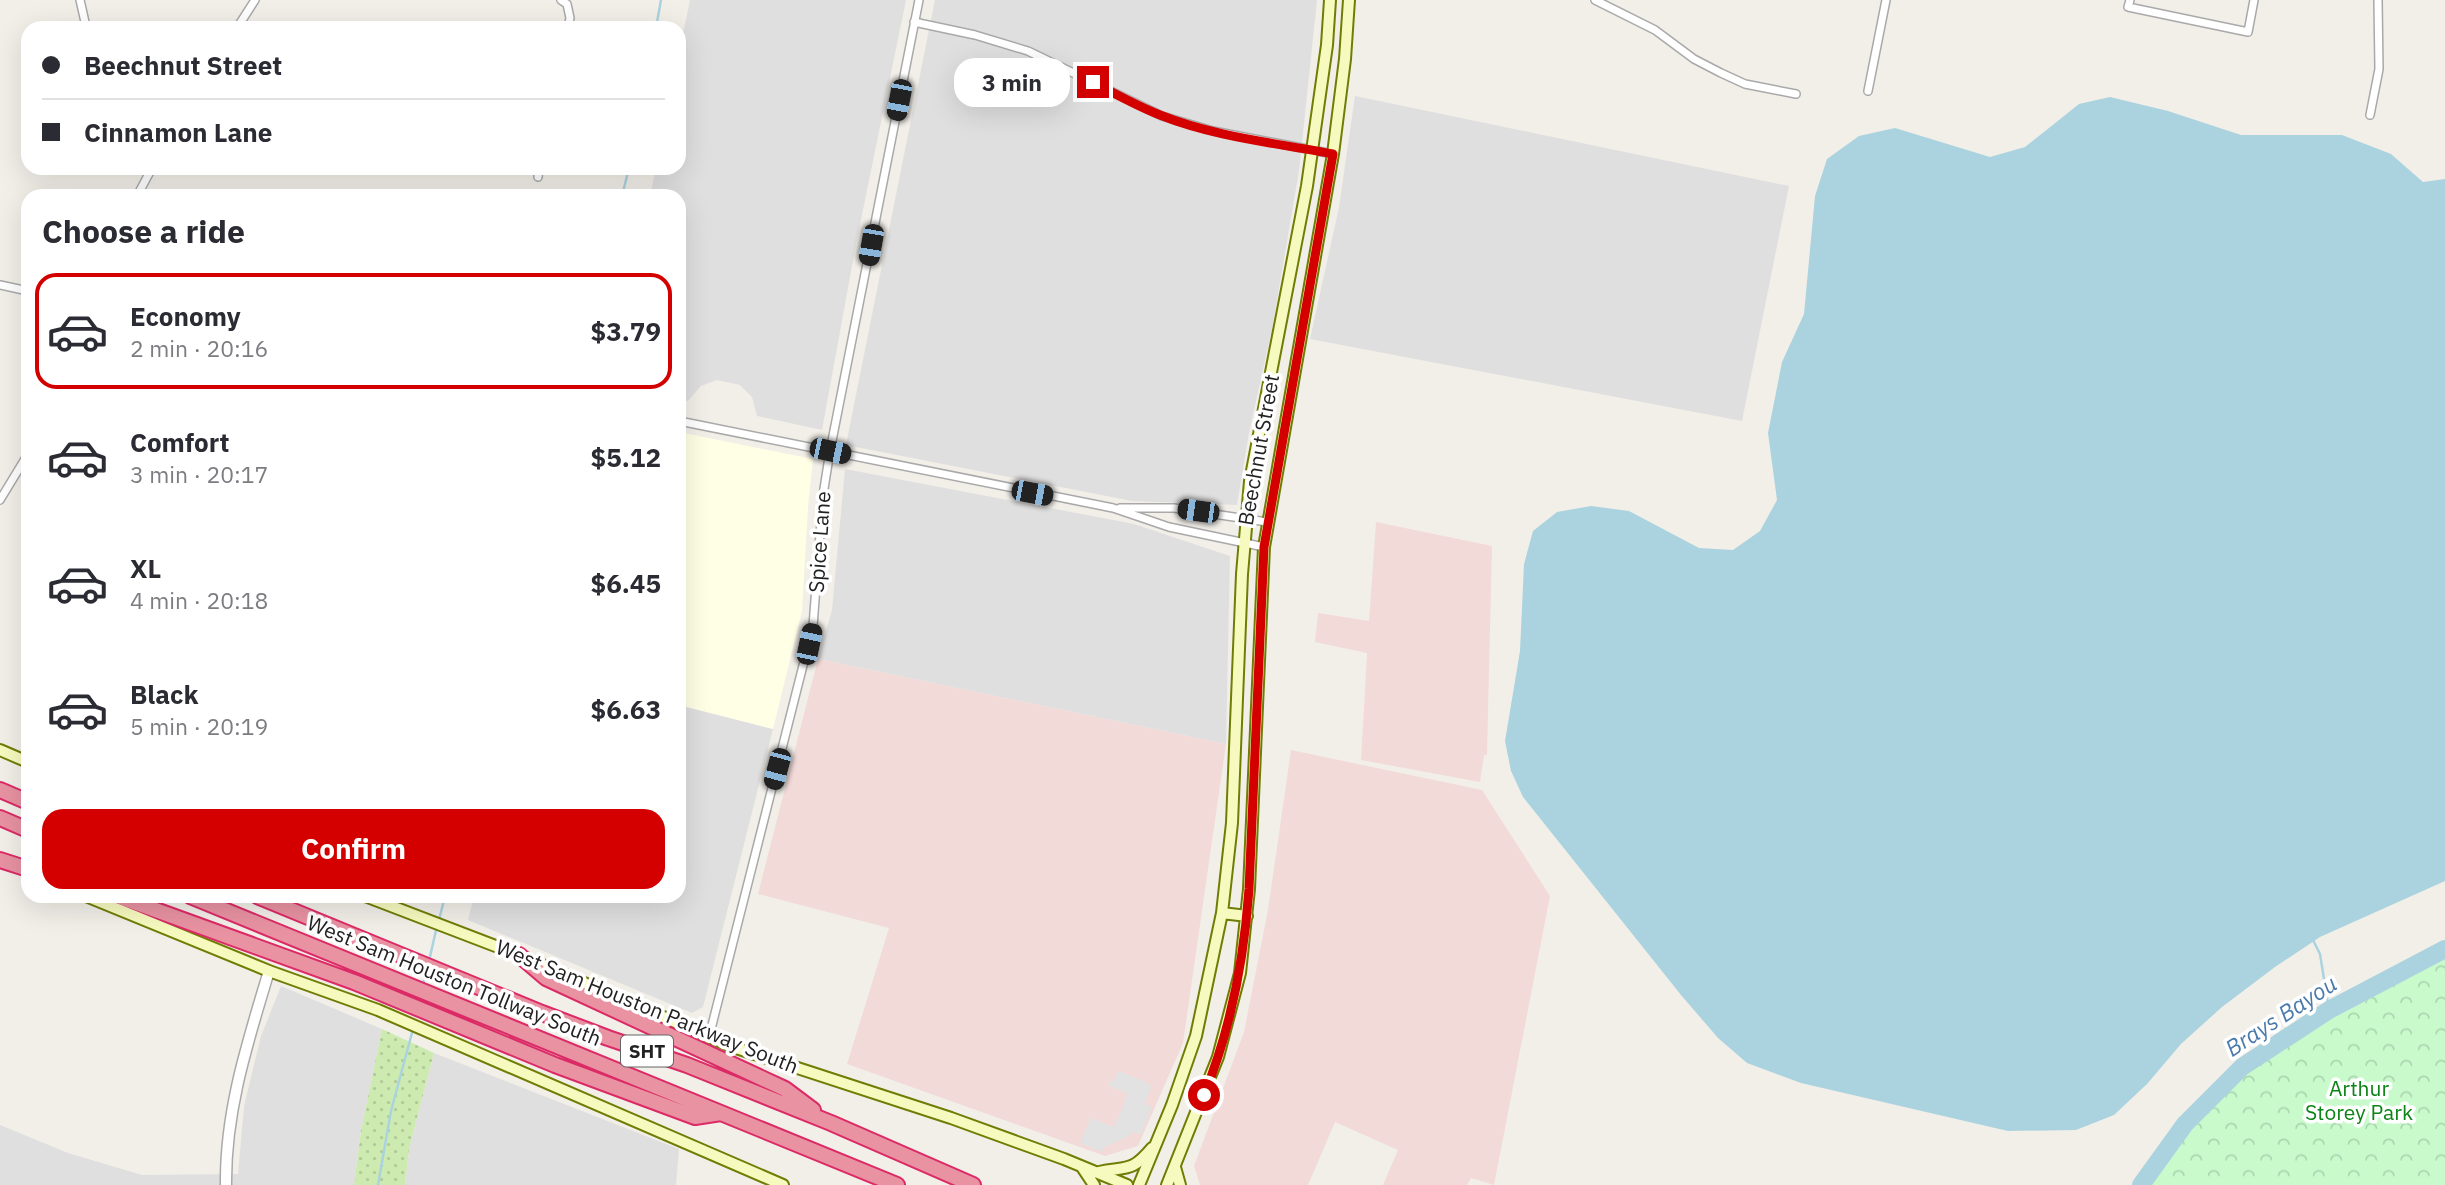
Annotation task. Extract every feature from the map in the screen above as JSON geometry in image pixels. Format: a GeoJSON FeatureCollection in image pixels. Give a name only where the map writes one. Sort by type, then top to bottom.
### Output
{"type":"FeatureCollection","features":[{"type":"Feature","properties":{"kind":"highway"},"geometry":{"type":"LineString","coordinates":[[0,790],[21,799]]}},
{"type":"Feature","properties":{"kind":"highway"},"geometry":{"type":"LineString","coordinates":[[0,818],[21,827]]}},
{"type":"Feature","properties":{"kind":"highway"},"geometry":{"type":"LineString","coordinates":[[0,861],[21,868]]}},
{"type":"Feature","properties":{"kind":"highway"},"geometry":{"type":"LineString","coordinates":[[136,903],[388,996],[555,1065],[695,1117],[721,1113]]}},
{"type":"Feature","properties":{"kind":"highway","name":"West Sam Houston Tollway South"},"geometry":{"type":"LineString","coordinates":[[207,903],[897,1185]]}},
{"type":"Feature","properties":{"kind":"highway","name":"West Sam Houston Tollway South"},"geometry":{"type":"LineString","coordinates":[[274,903],[608,1038],[687,1065],[831,1123],[973,1185]]}},
{"type":"Feature","properties":{"kind":"highway"},"geometry":{"type":"LineString","coordinates":[[519,955],[546,978],[785,1089],[831,1123]]}},
{"type":"Feature","properties":{"kind":"main road","name":"Beechnut Street"},"geometry":{"type":"LineString","coordinates":[[1139,1185],[1196,1036],[1222,913],[1232,823],[1245,518],[1313,150],[1327,45],[1329,0]]}},
{"type":"Feature","properties":{"kind":"main road","name":"Beechnut Street"},"geometry":{"type":"LineString","coordinates":[[1167,1185],[1210,1080],[1226,1032],[1240,973],[1247,916],[1264,547],[1333,154],[1344,71],[1349,0]]}},
{"type":"Feature","properties":{"kind":"main road"},"geometry":{"type":"LineString","coordinates":[[1285,307],[1306,313]]}},
{"type":"Feature","properties":{"kind":"main road"},"geometry":{"type":"LineString","coordinates":[[0,750],[21,759]]}},
{"type":"Feature","properties":{"kind":"main road"},"geometry":{"type":"LineString","coordinates":[[1236,752],[1255,751]]}},
{"type":"Feature","properties":{"kind":"main road"},"geometry":{"type":"LineString","coordinates":[[103,903],[269,971],[449,1040],[783,1185]]}},
{"type":"Feature","properties":{"kind":"main road","name":"West Sam Houston Parkway South"},"geometry":{"type":"LineString","coordinates":[[385,903],[519,955],[709,1037],[800,1070],[951,1118],[1081,1165],[1127,1185]]}},
{"type":"Feature","properties":{"kind":"main road"},"geometry":{"type":"LineString","coordinates":[[1222,913],[1247,916]]}},
{"type":"Feature","properties":{"kind":"main road"},"geometry":{"type":"LineString","coordinates":[[1097,1172],[1120,1170],[1135,1165],[1158,1140]]}},
{"type":"Feature","properties":{"kind":"main road"},"geometry":{"type":"LineString","coordinates":[[1081,1165],[1094,1185]]}},
{"type":"Feature","properties":{"kind":"main road"},"geometry":{"type":"LineString","coordinates":[[1175,1167],[1180,1185]]}},
{"type":"Feature","properties":{"kind":"street"},"geometry":{"type":"LineString","coordinates":[[80,0],[85,21]]}},
{"type":"Feature","properties":{"kind":"street"},"geometry":{"type":"LineString","coordinates":[[242,21],[255,0]]}},
{"type":"Feature","properties":{"kind":"street"},"geometry":{"type":"LineString","coordinates":[[561,0],[567,4],[569,21]]}},
{"type":"Feature","properties":{"kind":"street","name":"Spice Lane"},"geometry":{"type":"LineString","coordinates":[[709,1037],[813,626],[823,495],[830,451],[919,0]]}},
{"type":"Feature","properties":{"kind":"street"},"geometry":{"type":"LineString","coordinates":[[1595,0],[1655,30],[1694,59],[1721,73],[1745,84],[1796,94]]}},
{"type":"Feature","properties":{"kind":"street"},"geometry":{"type":"LineString","coordinates":[[1868,91],[1886,0]]}},
{"type":"Feature","properties":{"kind":"street"},"geometry":{"type":"LineString","coordinates":[[2130,0],[2129,7],[2248,32],[2254,0]]}},
{"type":"Feature","properties":{"kind":"street"},"geometry":{"type":"LineString","coordinates":[[2370,114],[2379,69],[2376,8],[2378,0]]}},
{"type":"Feature","properties":{"kind":"street"},"geometry":{"type":"LineString","coordinates":[[915,22],[975,35],[1028,51],[1162,116],[1213,131],[1333,154]]}},
{"type":"Feature","properties":{"kind":"street"},"geometry":{"type":"LineString","coordinates":[[0,285],[21,289]]}},
{"type":"Feature","properties":{"kind":"street"},"geometry":{"type":"LineString","coordinates":[[686,422],[1112,508],[1169,527],[1264,547]]}},
{"type":"Feature","properties":{"kind":"street"},"geometry":{"type":"LineString","coordinates":[[0,500],[21,466]]}},
{"type":"Feature","properties":{"kind":"street"},"geometry":{"type":"LineString","coordinates":[[1112,508],[1174,508],[1267,522]]}},
{"type":"Feature","properties":{"kind":"street"},"geometry":{"type":"LineString","coordinates":[[226,1185],[225,1160],[237,1080],[269,971]]}},
{"type":"Feature","properties":{"kind":"shaded area"},"geometry":{"type":"Polygon","coordinates":[[[690,0],[906,0],[856,244],[822,430],[757,416],[752,397],[740,385],[717,380],[701,386],[686,401],[686,189],[652,189],[654,175],[686,175],[686,21],[690,0]]]}},
{"type":"Feature","properties":{"kind":"shaded area"},"geometry":{"type":"Polygon","coordinates":[[[935,0],[1317,0],[1299,171],[1273,324],[1249,433],[1237,505],[1132,501],[846,445],[935,0]]]}},
{"type":"Feature","properties":{"kind":"shaded area"},"geometry":{"type":"Polygon","coordinates":[[[1355,96],[1789,186],[1742,421],[1310,339],[1339,207],[1355,96]]]}},
{"type":"Feature","properties":{"kind":"shaded area"},"geometry":{"type":"Polygon","coordinates":[[[686,433],[813,459],[802,611],[773,729],[686,707],[686,433]]]}},
{"type":"Feature","properties":{"kind":"shaded area"},"geometry":{"type":"Polygon","coordinates":[[[845,469],[1134,524],[1230,556],[1226,744],[818,659],[832,610],[845,469]]]}},
{"type":"Feature","properties":{"kind":"shaded area"},"geometry":{"type":"Polygon","coordinates":[[[1376,522],[1492,546],[1487,755],[1484,755],[1480,782],[1361,760],[1367,653],[1315,642],[1318,613],[1369,621],[1376,522]]]}},
{"type":"Feature","properties":{"kind":"shaded area"},"geometry":{"type":"Polygon","coordinates":[[[818,659],[1226,744],[1183,1043],[1138,1146],[1105,1156],[847,1064],[889,928],[758,894],[818,659]]]}},
{"type":"Feature","properties":{"kind":"shaded area"},"geometry":{"type":"Polygon","coordinates":[[[686,707],[773,729],[703,1007],[692,1013],[468,920],[472,903],[686,903],[686,707]]]}},
{"type":"Feature","properties":{"kind":"shaded area"},"geometry":{"type":"Polygon","coordinates":[[[1291,750],[1482,790],[1550,896],[1494,1185],[1471,1178],[1467,1185],[1383,1185],[1398,1150],[1335,1122],[1308,1185],[1200,1185],[1194,1166],[1244,1032],[1268,910],[1291,750]]]}},
{"type":"Feature","properties":{"kind":"shaded area"},"geometry":{"type":"Polygon","coordinates":[[[281,986],[382,1029],[361,1131],[354,1185],[0,1185],[0,1125],[68,1153],[142,1175],[238,1174],[244,1106],[261,1036],[281,986]]]}},
{"type":"Feature","properties":{"kind":"shaded area"},"geometry":{"type":"Polygon","coordinates":[[[434,1053],[679,1149],[676,1185],[405,1185],[409,1149],[434,1053]]]}},
{"type":"Feature","properties":{"kind":"shaded area"},"geometry":{"type":"Polygon","coordinates":[[[1119,1071],[1148,1083],[1151,1088],[1144,1103],[1152,1107],[1141,1134],[1133,1132],[1105,1147],[1102,1152],[1080,1143],[1091,1118],[1114,1127],[1128,1094],[1107,1085],[1119,1071]]]}},
{"type":"Feature","properties":{"kind":"green space","name":"Arthur Storey Park"},"geometry":{"type":"Polygon","coordinates":[[[2445,959],[2445,1185],[2150,1185],[2185,1134],[2245,1071],[2329,1020],[2445,959]]]}},
{"type":"Feature","properties":{"kind":"green space"},"geometry":{"type":"Polygon","coordinates":[[[382,1029],[434,1053],[409,1149],[405,1185],[354,1185],[361,1131],[382,1029]]]}},
{"type":"Feature","properties":{"kind":"water"},"geometry":{"type":"Polygon","coordinates":[[[2110,97],[2168,111],[2241,135],[2342,135],[2391,154],[2423,182],[2445,179],[2445,881],[2320,937],[2275,967],[2222,1007],[2181,1044],[2147,1084],[2114,1115],[2076,1130],[2008,1131],[1801,1083],[1747,1063],[1718,1038],[1681,995],[1523,797],[1511,771],[1505,741],[1520,651],[1524,564],[1533,531],[1557,512],[1591,506],[1629,511],[1699,548],[1733,550],[1760,531],[1777,500],[1768,433],[1782,362],[1804,314],[1815,196],[1827,159],[1859,136],[1895,128],[1990,157],[2025,147],[2079,104],[2110,97]]]}},
{"type":"Feature","properties":{"kind":"waterway"},"geometry":{"type":"LineString","coordinates":[[657,21],[661,0]]}},
{"type":"Feature","properties":{"kind":"waterway"},"geometry":{"type":"LineString","coordinates":[[624,189],[627,175]]}},
{"type":"Feature","properties":{"kind":"waterway"},"geometry":{"type":"LineString","coordinates":[[439,920],[443,903]]}},
{"type":"Feature","properties":{"kind":"waterway"},"geometry":{"type":"LineString","coordinates":[[429,961],[437,926]]}},
{"type":"Feature","properties":{"kind":"waterway"},"geometry":{"type":"LineString","coordinates":[[2313,940],[2320,954],[2329,1010]]}},
{"type":"Feature","properties":{"kind":"waterway","name":"Brays Bayou"},"geometry":{"type":"LineString","coordinates":[[2141,1185],[2185,1124],[2242,1067],[2329,1010],[2445,949]]}},
{"type":"Feature","properties":{"kind":"waterway"},"geometry":{"type":"LineString","coordinates":[[423,985],[426,971]]}},
{"type":"Feature","properties":{"kind":"waterway"},"geometry":{"type":"LineString","coordinates":[[378,1185],[391,1111],[413,1029]]}},
{"type":"Feature","properties":{"kind":"route"},"geometry":{"type":"LineString","coordinates":[[1093,82],[1162,116],[1213,131],[1333,154],[1264,547],[1249,889],[1244,946],[1226,1032],[1204,1095]]}}]}
